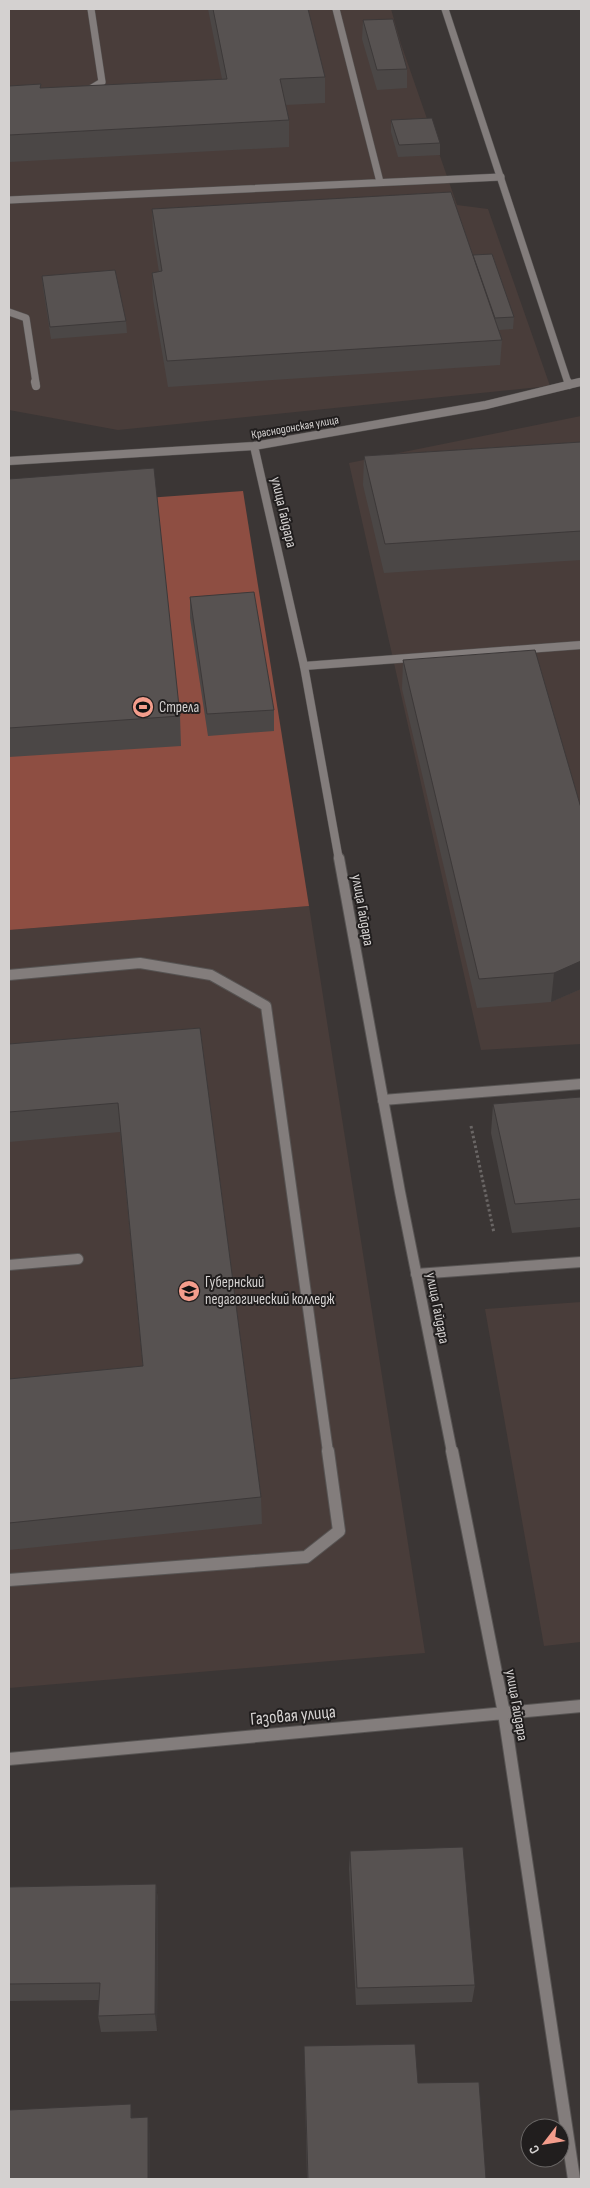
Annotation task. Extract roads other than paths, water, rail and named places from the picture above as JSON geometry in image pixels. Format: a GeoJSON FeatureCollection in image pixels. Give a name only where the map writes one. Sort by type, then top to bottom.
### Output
{"type":"FeatureCollection","features":[{"type":"Feature","properties":{"kind":"street"},"geometry":{"type":"LineString","coordinates":[[75,93],[93,90],[102,82],[91,9]]}},
{"type":"Feature","properties":{"kind":"street"},"geometry":{"type":"LineString","coordinates":[[336,9],[380,182]]}},
{"type":"Feature","properties":{"kind":"street"},"geometry":{"type":"LineString","coordinates":[[444,9],[569,385]]}},
{"type":"Feature","properties":{"kind":"street"},"geometry":{"type":"LineString","coordinates":[[9,200],[501,177]]}},
{"type":"Feature","properties":{"kind":"street"},"geometry":{"type":"LineString","coordinates":[[9,312],[26,318],[36,386]]}},
{"type":"Feature","properties":{"kind":"street","name":"Краснодонская улица"},"geometry":{"type":"LineString","coordinates":[[9,461],[254,446],[486,405],[581,382]]}},
{"type":"Feature","properties":{"kind":"street","name":"улица Гайдара"},"geometry":{"type":"LineString","coordinates":[[254,446],[304,666],[416,1274],[504,1713],[574,2179]]}},
{"type":"Feature","properties":{"kind":"street"},"geometry":{"type":"LineString","coordinates":[[304,666],[581,645]]}},
{"type":"Feature","properties":{"kind":"street"},"geometry":{"type":"LineString","coordinates":[[9,975],[140,963],[211,975],[266,1006],[339,1531],[306,1557],[9,1580]]}},
{"type":"Feature","properties":{"kind":"street"},"geometry":{"type":"LineString","coordinates":[[383,1100],[581,1084]]}},
{"type":"Feature","properties":{"kind":"street"},"geometry":{"type":"LineString","coordinates":[[9,1265],[78,1258]]}},
{"type":"Feature","properties":{"kind":"street"},"geometry":{"type":"LineString","coordinates":[[416,1274],[581,1262]]}},
{"type":"Feature","properties":{"kind":"street","name":"Газовая улица"},"geometry":{"type":"LineString","coordinates":[[9,1759],[581,1706]]}},
{"type":"Feature","properties":{"kind":"place","name":"Стрела"},"geometry":{"type":"Point","coordinates":[143,707]}},
{"type":"Feature","properties":{"kind":"place","name":"Губернский педагогический колледж"},"geometry":{"type":"Point","coordinates":[189,1291]}}]}
